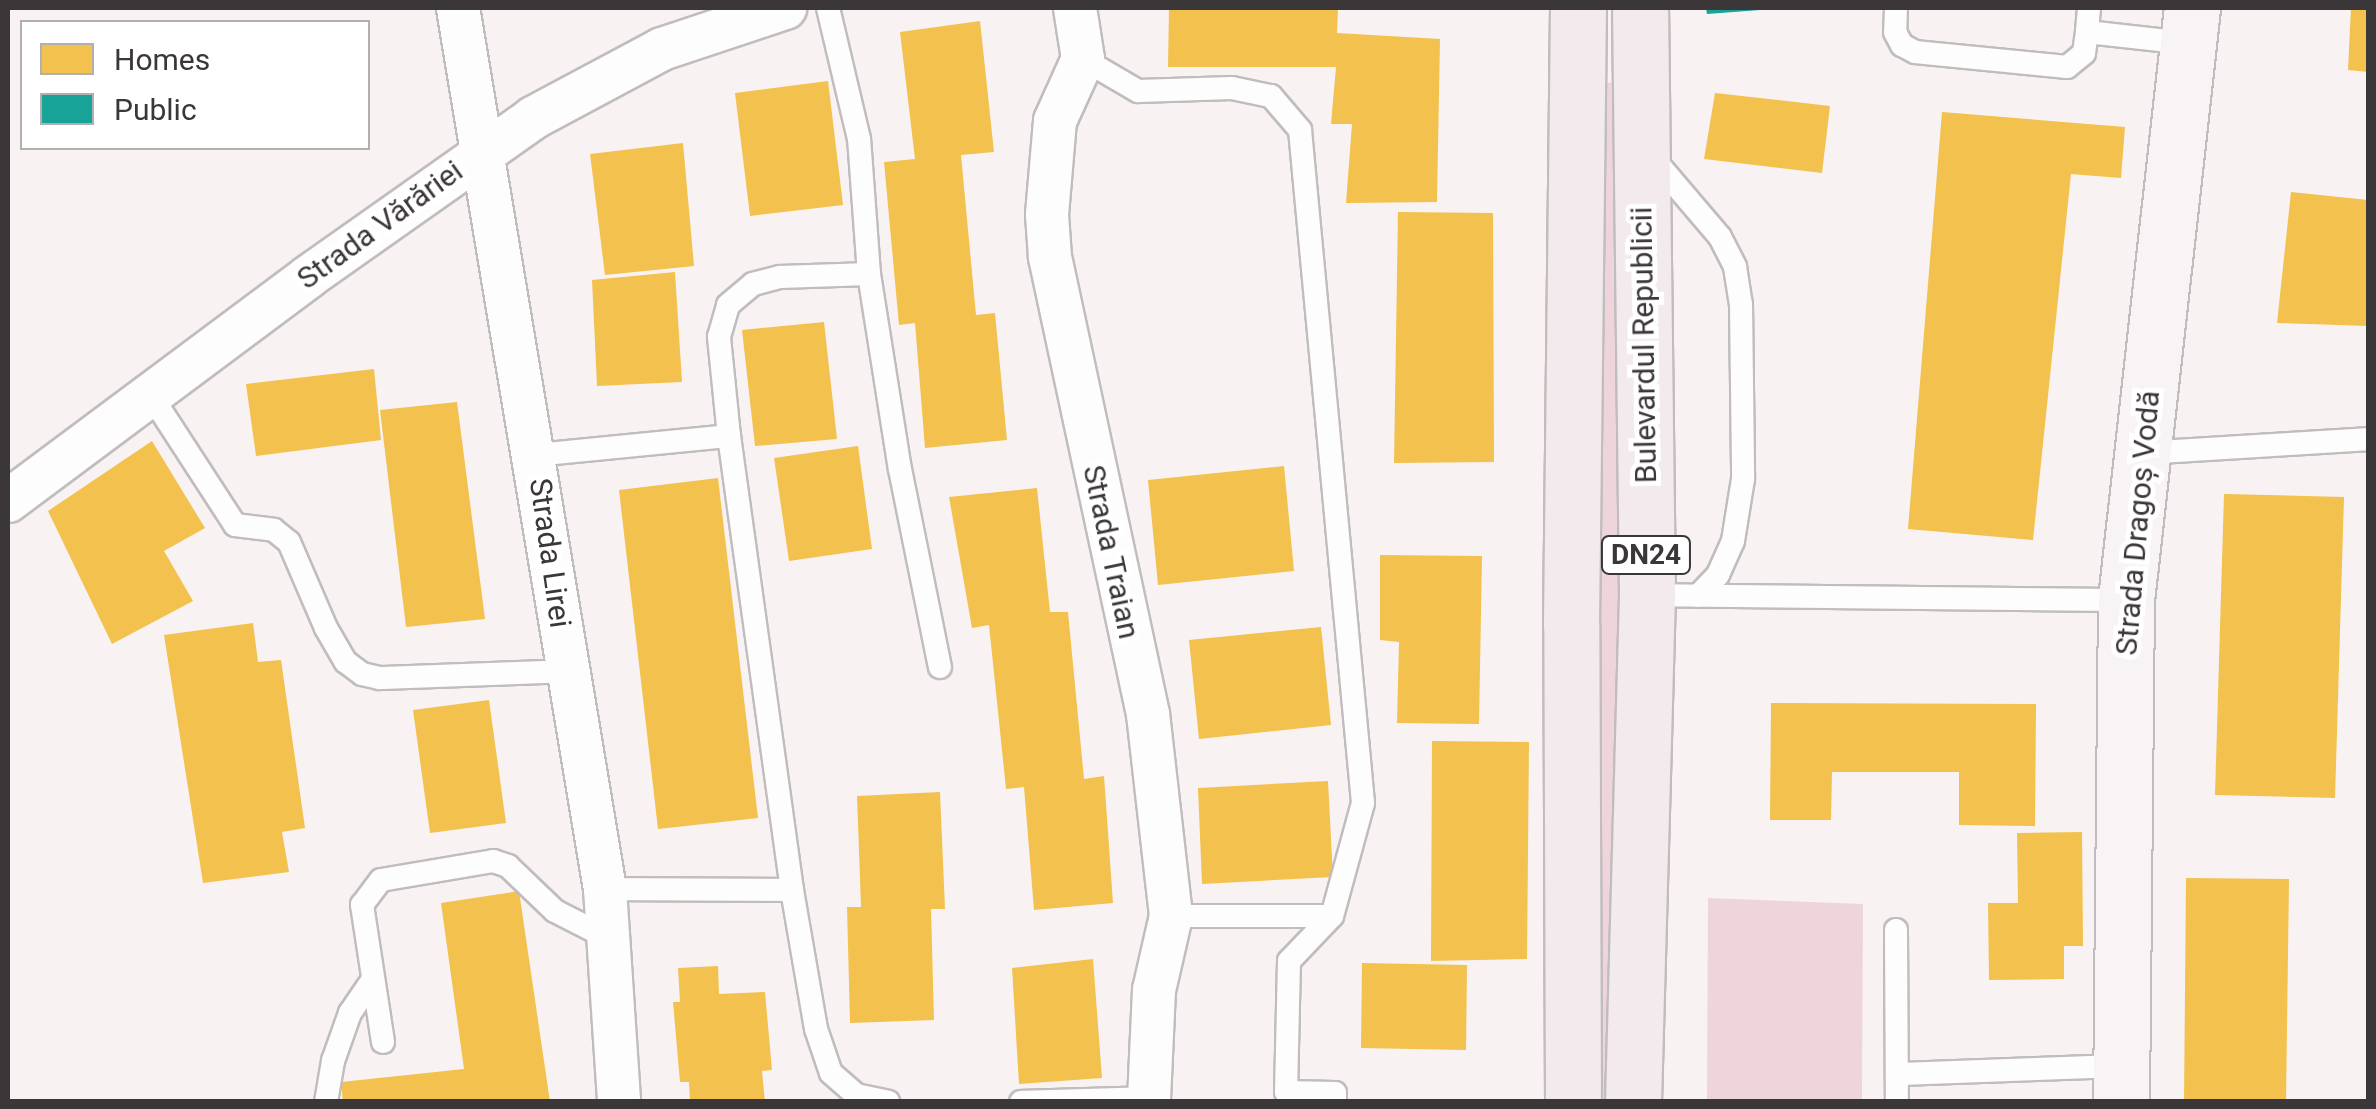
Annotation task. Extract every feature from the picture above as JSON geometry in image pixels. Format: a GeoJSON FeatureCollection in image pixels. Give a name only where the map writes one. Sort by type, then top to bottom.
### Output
{"type":"FeatureCollection","features":[{"type":"Feature","properties":{"kind":"main road","name":"DN24"},"geometry":{"type":"LineString","coordinates":[[1573,1102],[1571,624],[1578,8]]}},
{"type":"Feature","properties":{"kind":"main road","name":"Bulevardul Republicii"},"geometry":{"type":"LineString","coordinates":[[1633,1102],[1672,596],[1642,144],[1640,8]]}},
{"type":"Feature","properties":{"kind":"main road","name":"Strada Dragoș Vodă"},"geometry":{"type":"LineString","coordinates":[[2121,1084],[2126,600],[2190,25]]}},
{"type":"Feature","properties":{"kind":"street","name":"Strada Lirei"},"geometry":{"type":"LineString","coordinates":[[458,8],[605,889],[619,1102]]}},
{"type":"Feature","properties":{"kind":"street","name":"Strada Vărăriei"},"geometry":{"type":"LineString","coordinates":[[8,501],[481,151],[662,49],[785,8]]}},
{"type":"Feature","properties":{"kind":"street"},"geometry":{"type":"LineString","coordinates":[[1076,8],[1083,59]]}},
{"type":"Feature","properties":{"kind":"street","name":"Strada Traian"},"geometry":{"type":"LineString","coordinates":[[1083,59],[1055,121],[1048,215],[1050,257],[1148,714],[1171,916],[1154,990],[1149,1100]]}},
{"type":"Feature","properties":{"kind":"lane"},"geometry":{"type":"LineString","coordinates":[[828,8],[859,139],[869,274],[900,469],[940,667]]}},
{"type":"Feature","properties":{"kind":"lane"},"geometry":{"type":"LineString","coordinates":[[1896,8],[1895,32],[1902,45],[1915,52],[2067,66],[2084,53],[2089,8]]}},
{"type":"Feature","properties":{"kind":"lane"},"geometry":{"type":"LineString","coordinates":[[2087,32],[2190,25]]}},
{"type":"Feature","properties":{"kind":"lane"},"geometry":{"type":"LineString","coordinates":[[1083,59],[1138,91],[1232,88],[1270,96],[1300,130],[1329,473],[1363,803],[1332,916],[1290,961],[1286,1092],[1335,1093],[1335,1102]]}},
{"type":"Feature","properties":{"kind":"lane"},"geometry":{"type":"LineString","coordinates":[[1642,144],[1720,237],[1735,267],[1741,304],[1743,479],[1733,541],[1718,575],[1672,596]]}},
{"type":"Feature","properties":{"kind":"lane"},"geometry":{"type":"LineString","coordinates":[[869,274],[780,277],[753,284],[728,304],[719,337],[729,436],[792,890],[816,1030],[831,1073],[856,1095],[888,1102]]}},
{"type":"Feature","properties":{"kind":"lane"},"geometry":{"type":"LineString","coordinates":[[150,394],[234,525],[274,530],[289,542],[326,628],[346,662],[362,674],[380,678],[568,671]]}},
{"type":"Feature","properties":{"kind":"lane"},"geometry":{"type":"LineString","coordinates":[[535,454],[729,436]]}},
{"type":"Feature","properties":{"kind":"lane"},"geometry":{"type":"LineString","coordinates":[[2142,453],[2368,439]]}},
{"type":"Feature","properties":{"kind":"lane"},"geometry":{"type":"LineString","coordinates":[[1672,596],[2126,600]]}},
{"type":"Feature","properties":{"kind":"lane"},"geometry":{"type":"LineString","coordinates":[[383,1042],[362,905],[368,891],[382,880],[493,860],[508,866],[556,911],[610,939]]}},
{"type":"Feature","properties":{"kind":"lane"},"geometry":{"type":"LineString","coordinates":[[605,889],[792,890]]}},
{"type":"Feature","properties":{"kind":"lane"},"geometry":{"type":"LineString","coordinates":[[1171,916],[1332,916]]}},
{"type":"Feature","properties":{"kind":"lane"},"geometry":{"type":"LineString","coordinates":[[1896,930],[1898,1102]]}},
{"type":"Feature","properties":{"kind":"lane"},"geometry":{"type":"LineString","coordinates":[[326,1102],[333,1061],[350,1013],[374,978]]}},
{"type":"Feature","properties":{"kind":"lane"},"geometry":{"type":"LineString","coordinates":[[1898,1074],[2121,1084]]}},
{"type":"Feature","properties":{"kind":"lane"},"geometry":{"type":"LineString","coordinates":[[1022,1102],[1149,1100]]}},
{"type":"Feature","properties":{"kind":"shaded area"},"geometry":{"type":"Polygon","coordinates":[[[1624,82],[1620,1101],[1598,1102],[1601,83],[1624,82]]]}},
{"type":"Feature","properties":{"kind":"shaded area"},"geometry":{"type":"Polygon","coordinates":[[[1708,898],[1863,904],[1862,1101],[1707,1101],[1708,898]]]}},
{"type":"Feature","properties":{"kind":"building: Homes"},"geometry":{"type":"Polygon","coordinates":[[[1169,8],[1338,8],[1337,33],[1440,39],[1437,202],[1346,203],[1352,124],[1331,124],[1336,67],[1168,67],[1169,8]]]}},
{"type":"Feature","properties":{"kind":"building: Homes"},"geometry":{"type":"Polygon","coordinates":[[[2351,8],[2368,8],[2368,72],[2348,70],[2351,8]]]}},
{"type":"Feature","properties":{"kind":"building: Homes"},"geometry":{"type":"Polygon","coordinates":[[[980,21],[994,152],[961,155],[976,315],[995,313],[1007,440],[925,448],[915,323],[899,325],[884,162],[915,159],[900,32],[980,21]]]}},
{"type":"Feature","properties":{"kind":"building: Homes"},"geometry":{"type":"Polygon","coordinates":[[[828,81],[843,205],[750,216],[735,93],[828,81]]]}},
{"type":"Feature","properties":{"kind":"building: Homes"},"geometry":{"type":"Polygon","coordinates":[[[1715,93],[1830,106],[1822,173],[1704,159],[1715,93]]]}},
{"type":"Feature","properties":{"kind":"building: Homes"},"geometry":{"type":"Polygon","coordinates":[[[1942,112],[2125,127],[2121,178],[2071,174],[2033,540],[1908,529],[1942,112]]]}},
{"type":"Feature","properties":{"kind":"building: Homes"},"geometry":{"type":"Polygon","coordinates":[[[683,143],[694,266],[605,275],[590,154],[683,143]]]}},
{"type":"Feature","properties":{"kind":"building: Homes"},"geometry":{"type":"Polygon","coordinates":[[[2291,192],[2368,200],[2368,326],[2277,323],[2291,192]]]}},
{"type":"Feature","properties":{"kind":"building: Homes"},"geometry":{"type":"Polygon","coordinates":[[[1398,212],[1493,213],[1494,462],[1394,463],[1398,212]]]}},
{"type":"Feature","properties":{"kind":"building: Homes"},"geometry":{"type":"Polygon","coordinates":[[[675,272],[682,382],[597,386],[592,280],[675,272]]]}},
{"type":"Feature","properties":{"kind":"building: Homes"},"geometry":{"type":"Polygon","coordinates":[[[824,322],[837,439],[755,446],[742,330],[824,322]]]}},
{"type":"Feature","properties":{"kind":"building: Homes"},"geometry":{"type":"Polygon","coordinates":[[[374,369],[381,440],[256,456],[246,384],[374,369]]]}},
{"type":"Feature","properties":{"kind":"building: Homes"},"geometry":{"type":"Polygon","coordinates":[[[457,402],[485,619],[406,627],[380,410],[457,402]]]}},
{"type":"Feature","properties":{"kind":"building: Homes"},"geometry":{"type":"Polygon","coordinates":[[[152,441],[205,528],[164,551],[193,601],[112,644],[48,511],[152,441]]]}},
{"type":"Feature","properties":{"kind":"building: Homes"},"geometry":{"type":"Polygon","coordinates":[[[858,446],[872,549],[789,561],[774,458],[858,446]]]}},
{"type":"Feature","properties":{"kind":"building: Homes"},"geometry":{"type":"Polygon","coordinates":[[[1284,466],[1294,571],[1158,585],[1148,480],[1284,466]]]}},
{"type":"Feature","properties":{"kind":"building: Homes"},"geometry":{"type":"Polygon","coordinates":[[[718,478],[758,818],[658,829],[619,490],[718,478]]]}},
{"type":"Feature","properties":{"kind":"building: Homes"},"geometry":{"type":"Polygon","coordinates":[[[1037,488],[1050,612],[1068,612],[1084,779],[1104,776],[1113,903],[1034,910],[1024,787],[1006,789],[989,625],[972,628],[949,497],[1037,488]]]}},
{"type":"Feature","properties":{"kind":"building: Homes"},"geometry":{"type":"Polygon","coordinates":[[[2224,494],[2344,497],[2335,798],[2215,795],[2224,494]]]}},
{"type":"Feature","properties":{"kind":"building: Homes"},"geometry":{"type":"Polygon","coordinates":[[[1380,555],[1482,556],[1479,724],[1397,723],[1399,642],[1380,640],[1380,555]]]}},
{"type":"Feature","properties":{"kind":"building: Homes"},"geometry":{"type":"Polygon","coordinates":[[[253,623],[258,662],[281,660],[305,828],[282,832],[289,872],[203,883],[164,635],[253,623]]]}},
{"type":"Feature","properties":{"kind":"building: Homes"},"geometry":{"type":"Polygon","coordinates":[[[1321,627],[1331,725],[1199,739],[1189,640],[1321,627]]]}},
{"type":"Feature","properties":{"kind":"building: Homes"},"geometry":{"type":"Polygon","coordinates":[[[489,700],[506,823],[430,833],[413,710],[489,700]]]}},
{"type":"Feature","properties":{"kind":"building: Homes"},"geometry":{"type":"Polygon","coordinates":[[[1771,703],[2036,704],[2035,826],[1959,825],[1959,772],[1832,772],[1831,820],[1770,820],[1771,703]]]}},
{"type":"Feature","properties":{"kind":"building: Homes"},"geometry":{"type":"Polygon","coordinates":[[[1432,741],[1529,742],[1527,959],[1431,961],[1432,741]]]}},
{"type":"Feature","properties":{"kind":"building: Homes"},"geometry":{"type":"Polygon","coordinates":[[[1328,781],[1333,877],[1202,884],[1198,788],[1328,781]]]}},
{"type":"Feature","properties":{"kind":"building: Homes"},"geometry":{"type":"Polygon","coordinates":[[[940,792],[945,909],[931,909],[934,1020],[850,1023],[847,907],[861,907],[857,796],[940,792]]]}},
{"type":"Feature","properties":{"kind":"building: Homes"},"geometry":{"type":"Polygon","coordinates":[[[2082,832],[2083,946],[2064,946],[2064,979],[1989,980],[1988,903],[2018,903],[2017,833],[2082,832]]]}},
{"type":"Feature","properties":{"kind":"building: Homes"},"geometry":{"type":"Polygon","coordinates":[[[2186,878],[2289,879],[2286,1102],[2184,1102],[2186,878]]]}},
{"type":"Feature","properties":{"kind":"building: Homes"},"geometry":{"type":"Polygon","coordinates":[[[519,891],[550,1102],[343,1102],[341,1082],[464,1069],[441,903],[519,891]]]}},
{"type":"Feature","properties":{"kind":"building: Homes"},"geometry":{"type":"Polygon","coordinates":[[[1093,959],[1102,1078],[1019,1084],[1012,968],[1093,959]]]}},
{"type":"Feature","properties":{"kind":"building: Homes"},"geometry":{"type":"Polygon","coordinates":[[[1362,963],[1467,965],[1466,1050],[1361,1048],[1362,963]]]}},
{"type":"Feature","properties":{"kind":"building: Homes"},"geometry":{"type":"Polygon","coordinates":[[[718,966],[719,994],[765,992],[772,1070],[762,1071],[765,1102],[690,1102],[689,1082],[680,1082],[673,1002],[680,1002],[678,968],[718,966]]]}},
{"type":"Feature","properties":{"kind":"building: Public"},"geometry":{"type":"Polygon","coordinates":[[[1706,8],[1760,8],[1760,10],[1707,14],[1706,8]]]}}]}
